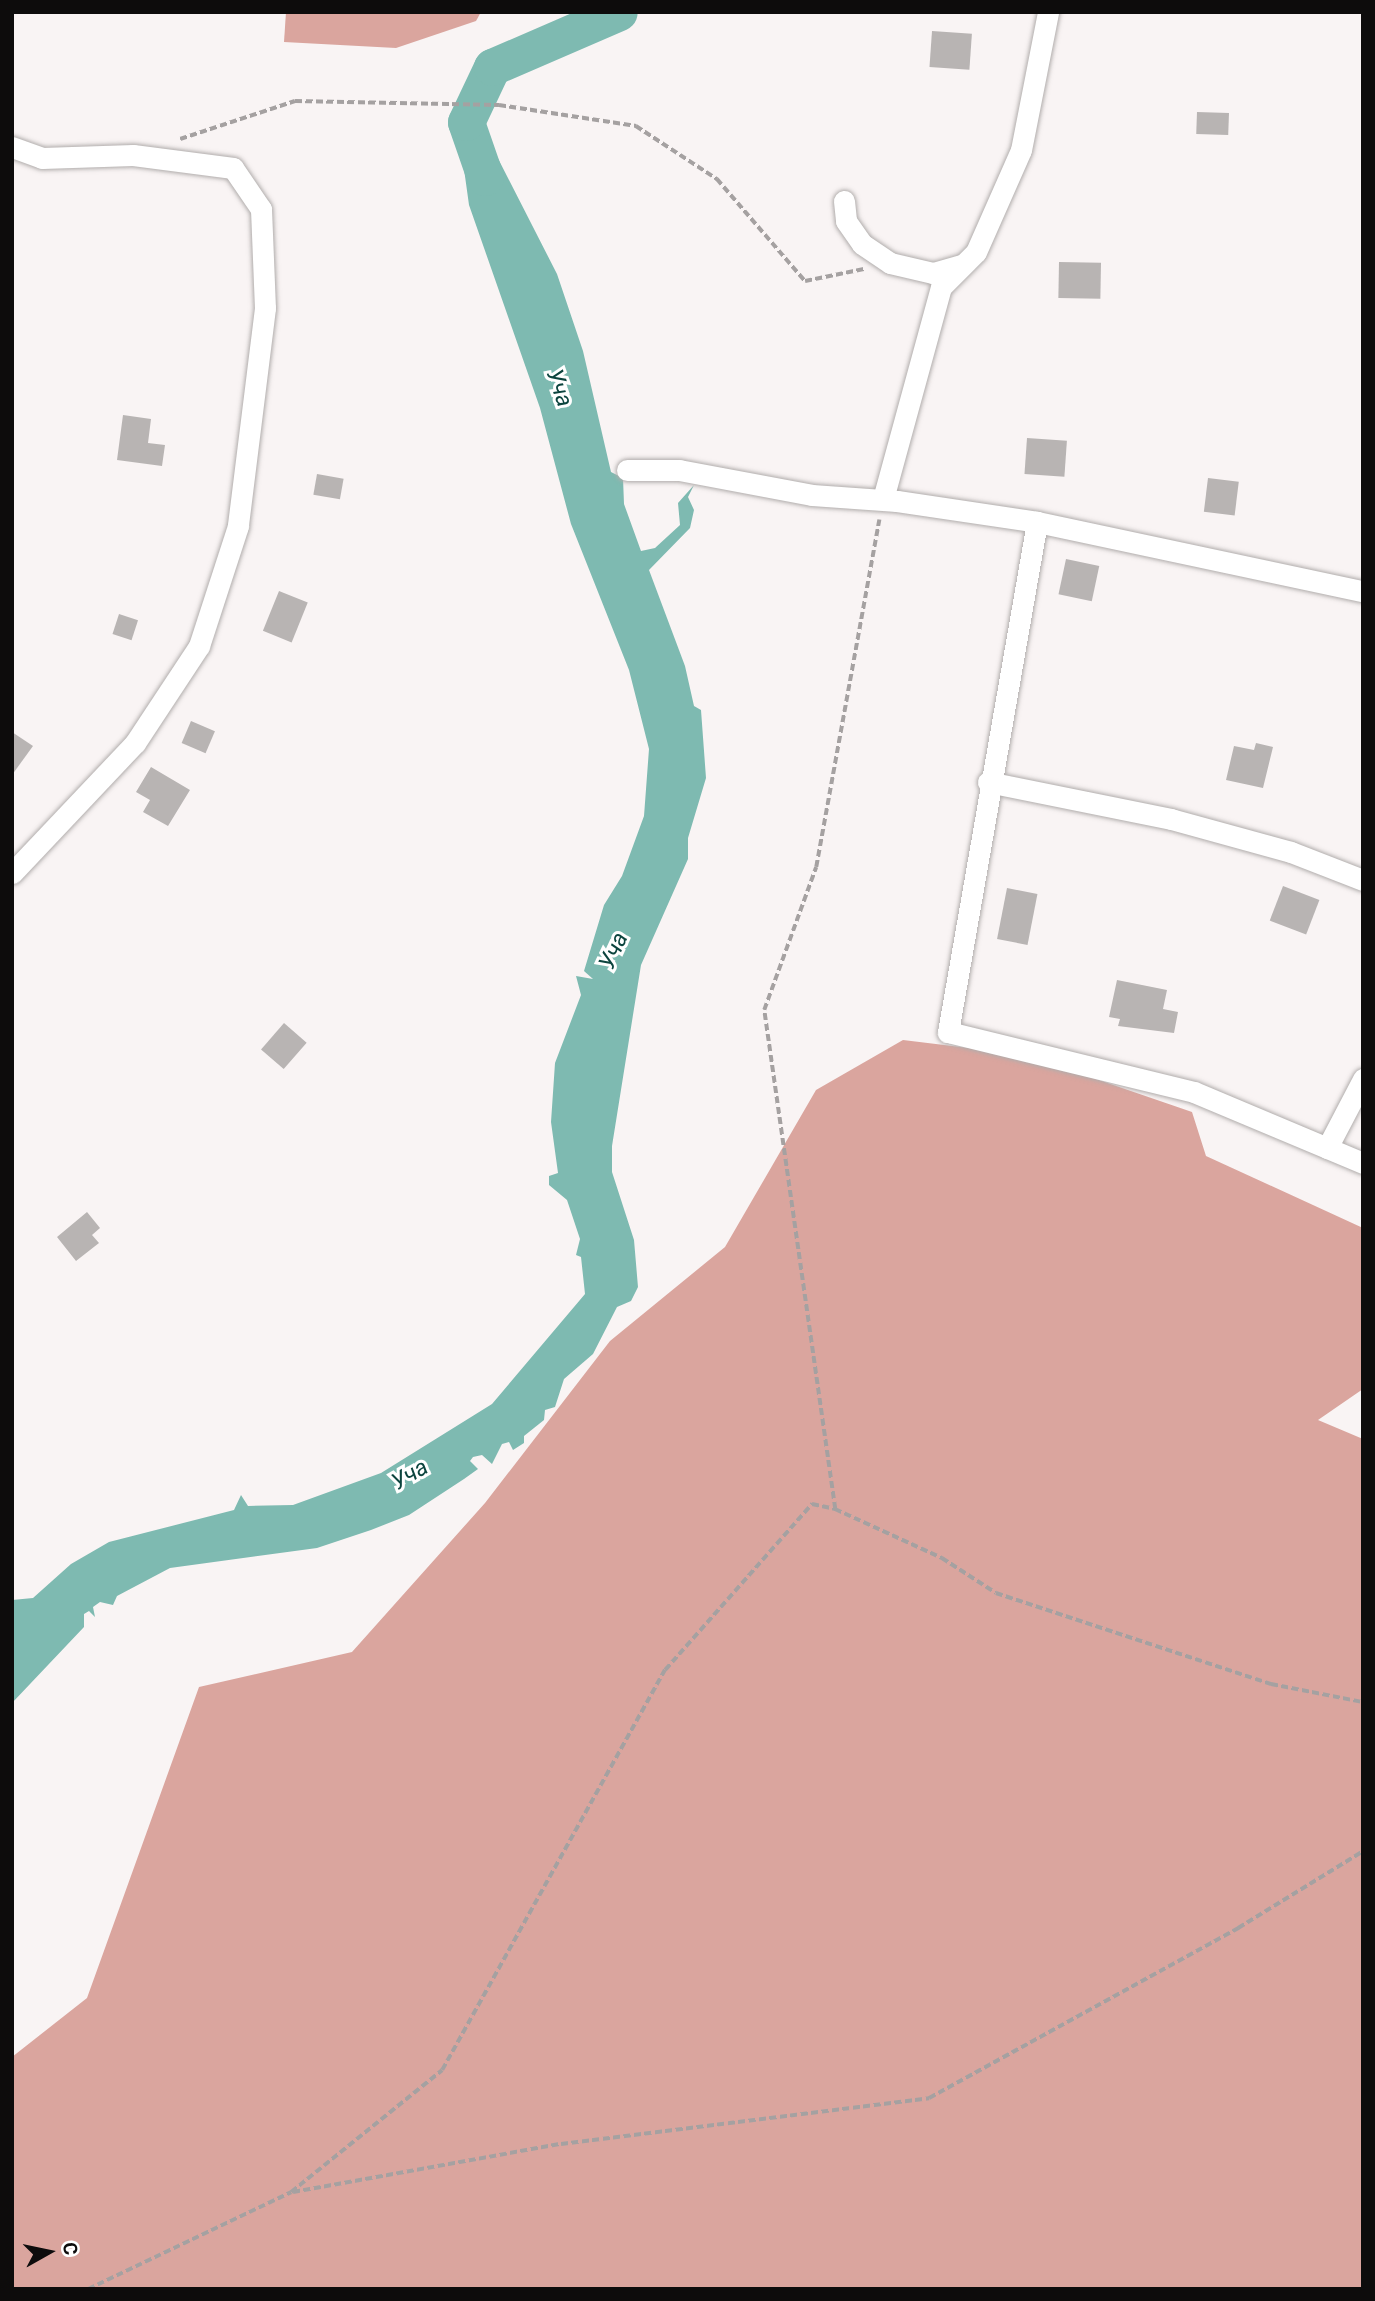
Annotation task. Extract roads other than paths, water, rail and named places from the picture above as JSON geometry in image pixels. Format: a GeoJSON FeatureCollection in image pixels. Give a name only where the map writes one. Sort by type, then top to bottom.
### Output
{"type":"FeatureCollection","features":[{"type":"Feature","properties":{"kind":"street"},"geometry":{"type":"LineString","coordinates":[[883,499],[941,287],[976,252],[1021,150],[1048,12]]}},
{"type":"Feature","properties":{"kind":"street"},"geometry":{"type":"LineString","coordinates":[[12,873],[135,743],[199,646],[238,526],[265,308],[261,209],[233,168],[133,155],[42,158],[13,148]]}},
{"type":"Feature","properties":{"kind":"street"},"geometry":{"type":"LineString","coordinates":[[844,201],[846,221],[862,244],[890,263],[933,273],[961,265]]}},
{"type":"Feature","properties":{"kind":"street"},"geometry":{"type":"LineString","coordinates":[[627,470],[679,470],[812,495],[883,499],[1037,523],[1363,591]]}},
{"type":"Feature","properties":{"kind":"street"},"geometry":{"type":"LineString","coordinates":[[1037,523],[988,782],[948,1032],[1194,1092],[1363,1163]]}},
{"type":"Feature","properties":{"kind":"street"},"geometry":{"type":"LineString","coordinates":[[988,782],[1171,819],[1291,852],[1363,880]]}},
{"type":"Feature","properties":{"kind":"street"},"geometry":{"type":"LineString","coordinates":[[1327,1148],[1363,1079]]}},
{"type":"Feature","properties":{"kind":"water"},"geometry":{"type":"Polygon","coordinates":[[[484,131],[557,274],[583,351],[611,472],[623,478],[624,504],[641,551],[655,548],[680,525],[678,503],[694,485],[688,497],[694,510],[690,528],[649,570],[685,666],[694,706],[701,710],[706,778],[688,838],[688,859],[641,965],[612,1146],[612,1172],[634,1240],[638,1287],[631,1301],[617,1307],[593,1354],[564,1379],[555,1407],[545,1410],[544,1420],[524,1436],[524,1443],[513,1450],[509,1442],[502,1444],[492,1464],[482,1455],[473,1457],[470,1461],[478,1469],[409,1515],[371,1530],[317,1548],[170,1568],[117,1596],[113,1605],[100,1602],[93,1607],[95,1617],[89,1611],[84,1614],[84,1627],[12,1703],[12,1600],[33,1598],[71,1564],[109,1542],[234,1510],[241,1495],[248,1506],[293,1505],[381,1473],[492,1404],[585,1294],[581,1257],[576,1255],[580,1239],[567,1200],[549,1185],[549,1176],[558,1173],[551,1122],[555,1063],[581,995],[576,976],[593,979],[584,971],[604,905],[622,876],[644,816],[649,749],[629,670],[571,524],[540,408],[469,205],[459,133],[484,131]]]}},
{"type":"Feature","properties":{"kind":"waterway","name":"Уча"},"geometry":{"type":"LineString","coordinates":[[485,177],[466,122],[492,67],[619,12]]}}]}
